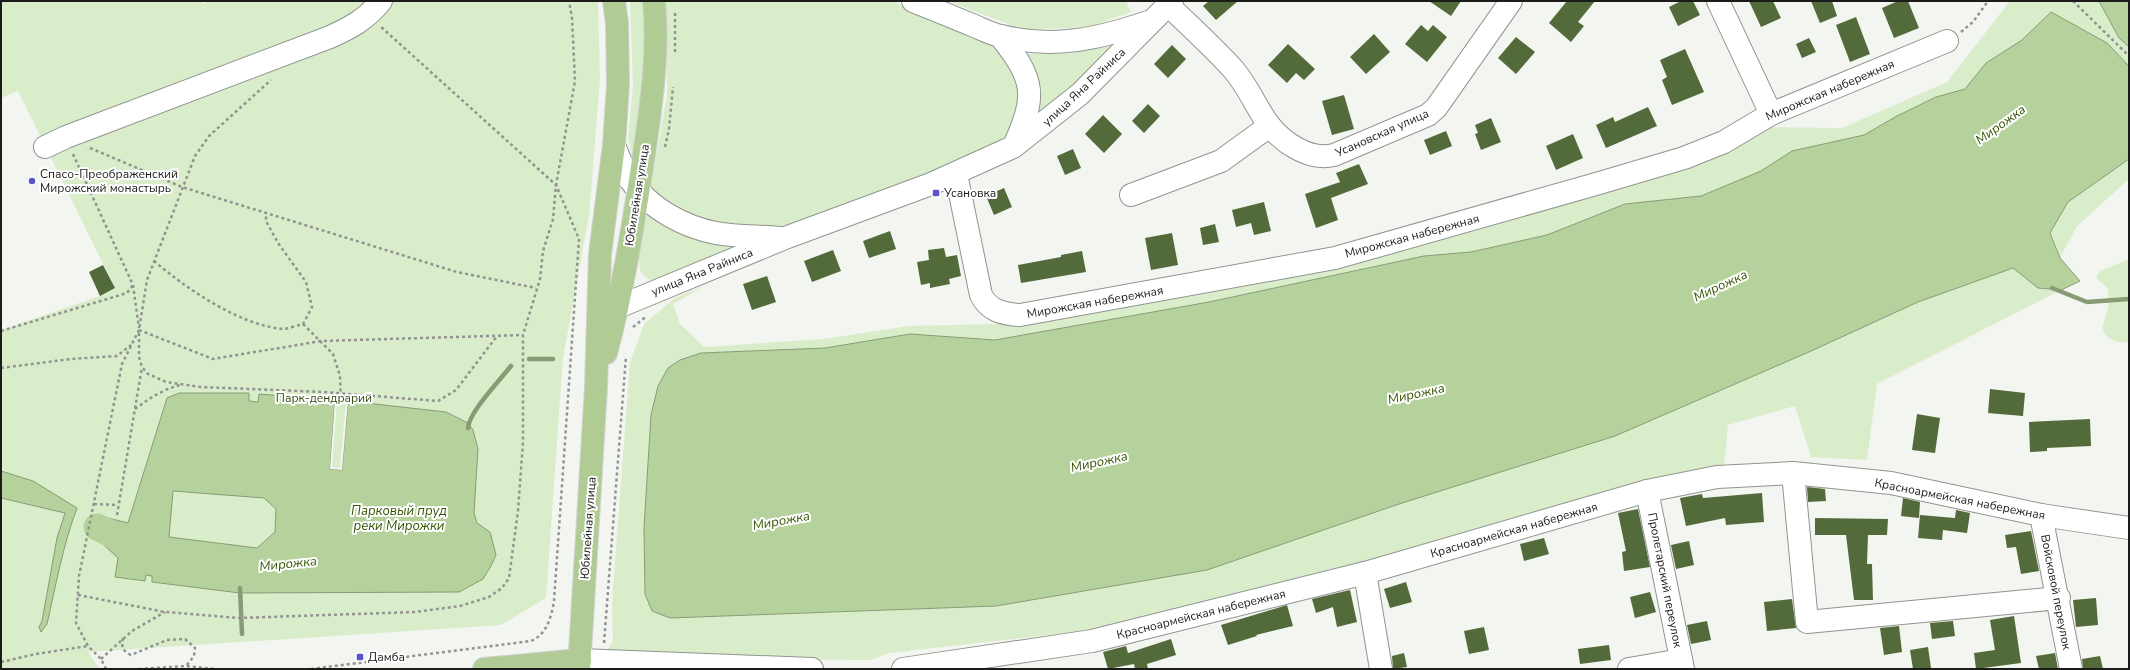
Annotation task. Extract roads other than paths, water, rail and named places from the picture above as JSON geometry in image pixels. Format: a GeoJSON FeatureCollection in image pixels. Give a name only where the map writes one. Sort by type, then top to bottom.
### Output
{"type":"FeatureCollection","features":[{"type":"Feature","properties":{"kind":"main road","name":"Юбилейная улица"},"geometry":{"type":"LineString","coordinates":[[579,665],[596,387],[600,254],[614,145],[618,84],[617,23],[614,1]]}},
{"type":"Feature","properties":{"kind":"main road","name":"Юбилейная улица"},"geometry":{"type":"LineString","coordinates":[[596,387],[627,303],[638,191],[655,78],[657,40],[664,4]]}},
{"type":"Feature","properties":{"kind":"main road"},"geometry":{"type":"LineString","coordinates":[[484,669],[579,665]]}},
{"type":"Feature","properties":{"kind":"street"},"geometry":{"type":"LineString","coordinates":[[913,1],[1000,36],[1030,41],[1076,41],[1112,34],[1161,8]]}},
{"type":"Feature","properties":{"kind":"street","name":"Усановская улица"},"geometry":{"type":"LineString","coordinates":[[1161,8],[1204,39],[1244,83],[1268,127],[1283,141],[1313,156],[1324,157],[1334,155],[1428,115],[1436,108],[1511,1]]}},
{"type":"Feature","properties":{"kind":"street"},"geometry":{"type":"LineString","coordinates":[[1718,1],[1771,114]]}},
{"type":"Feature","properties":{"kind":"street"},"geometry":{"type":"LineString","coordinates":[[45,147],[66,137],[311,45],[356,25],[375,8]]}},
{"type":"Feature","properties":{"kind":"street","name":"улица Яна Райниса"},"geometry":{"type":"LineString","coordinates":[[627,303],[785,238],[956,174],[1013,147],[1080,94],[1161,8]]}},
{"type":"Feature","properties":{"kind":"street"},"geometry":{"type":"LineString","coordinates":[[1000,36],[1019,60],[1027,78],[1030,103],[1024,125],[1013,147]]}},
{"type":"Feature","properties":{"kind":"street","name":"Мирожская набережная"},"geometry":{"type":"LineString","coordinates":[[956,174],[981,295],[986,304],[996,310],[1020,315],[1335,258],[1463,223],[1684,158],[1724,142],[1771,114],[1947,41]]}},
{"type":"Feature","properties":{"kind":"street"},"geometry":{"type":"LineString","coordinates":[[1131,195],[1221,161],[1268,127]]}},
{"type":"Feature","properties":{"kind":"street","name":"улица Яна Райниса"},"geometry":{"type":"LineString","coordinates":[[614,145],[625,172],[638,191],[665,213],[697,228],[721,234],[785,238]]}},
{"type":"Feature","properties":{"kind":"street"},"geometry":{"type":"LineString","coordinates":[[1792,473],[1807,622],[2058,598]]}},
{"type":"Feature","properties":{"kind":"street","name":"Красноармейская набережная"},"geometry":{"type":"LineString","coordinates":[[903,669],[1092,641],[1365,573],[1647,491],[1717,477],[1792,473],[1891,484],[2041,515],[2129,528]]}},
{"type":"Feature","properties":{"kind":"street","name":"Пролетарский переулок"},"geometry":{"type":"LineString","coordinates":[[1647,491],[1682,664]]}},
{"type":"Feature","properties":{"kind":"street","name":"Войсковой переулок"},"geometry":{"type":"LineString","coordinates":[[2041,515],[2071,669]]}},
{"type":"Feature","properties":{"kind":"street"},"geometry":{"type":"LineString","coordinates":[[1365,573],[1381,669]]}},
{"type":"Feature","properties":{"kind":"street"},"geometry":{"type":"LineString","coordinates":[[579,665],[603,661],[812,669]]}},
{"type":"Feature","properties":{"kind":"street"},"geometry":{"type":"LineString","coordinates":[[1629,669],[1682,664]]}},
{"type":"Feature","properties":{"kind":"water"},"geometry":{"type":"Polygon","coordinates":[[[2099,1],[2129,1],[2129,47],[2119,38],[2099,1]]]}},
{"type":"Feature","properties":{"kind":"water"},"geometry":{"type":"Polygon","coordinates":[[[2051,12],[2107,43],[2129,66],[2129,159],[2068,202],[2050,233],[2060,258],[2080,281],[2061,290],[2038,288],[2013,268],[1918,302],[1809,352],[1615,436],[1402,503],[1207,570],[996,606],[670,618],[652,611],[645,594],[644,528],[651,415],[658,386],[668,368],[680,360],[701,353],[825,348],[910,334],[995,340],[1209,302],[1424,256],[1471,252],[1547,235],[1625,204],[1701,196],[1761,171],[1792,151],[1864,135],[1897,116],[1936,97],[1965,89],[1986,63],[2022,40],[2051,12]]]}},
{"type":"Feature","properties":{"kind":"water","name":"Парковый пруд реки Мирожки"},"geometry":{"type":"Polygon","coordinates":[[[179,393],[249,393],[249,401],[258,402],[259,394],[335,400],[330,469],[342,470],[348,401],[446,412],[468,423],[473,430],[478,449],[474,513],[477,523],[490,532],[496,555],[491,566],[483,579],[459,592],[240,593],[152,582],[152,576],[146,575],[145,581],[115,577],[118,558],[105,546],[104,537],[108,518],[128,523],[167,398],[179,393]],[[173,491],[169,537],[257,548],[275,532],[276,509],[264,498],[173,491]]]}},
{"type":"Feature","properties":{"kind":"water"},"geometry":{"type":"Polygon","coordinates":[[[1,471],[33,481],[77,508],[64,551],[47,624],[41,632],[39,627],[42,621],[57,538],[65,513],[1,498],[1,471]]]}},
{"type":"Feature","properties":{"kind":"waterway"},"geometry":{"type":"LineString","coordinates":[[2052,288],[2087,302],[2129,299]]}},
{"type":"Feature","properties":{"kind":"waterway"},"geometry":{"type":"LineString","coordinates":[[529,359],[553,359]]}},
{"type":"Feature","properties":{"kind":"waterway"},"geometry":{"type":"LineString","coordinates":[[468,428],[470,421],[479,405],[511,366]]}},
{"type":"Feature","properties":{"kind":"waterway","name":"Мирожка"},"geometry":{"type":"LineString","coordinates":[[97,527],[139,547]]}},
{"type":"Feature","properties":{"kind":"waterway"},"geometry":{"type":"LineString","coordinates":[[240,588],[242,634]]}},
{"type":"Feature","properties":{"kind":"place","name":"Спасо-Преображенский Мирожский монастырь"},"geometry":{"type":"Point","coordinates":[32,181]}},
{"type":"Feature","properties":{"kind":"place","name":"Усановка"},"geometry":{"type":"Point","coordinates":[936,193]}},
{"type":"Feature","properties":{"kind":"place","name":"Дамба"},"geometry":{"type":"Point","coordinates":[360,657]}},
{"type":"Feature","properties":{"kind":"park label","name":"Парк-дендрарий"},"geometry":{"type":"Point","coordinates":[324,398]}}]}
